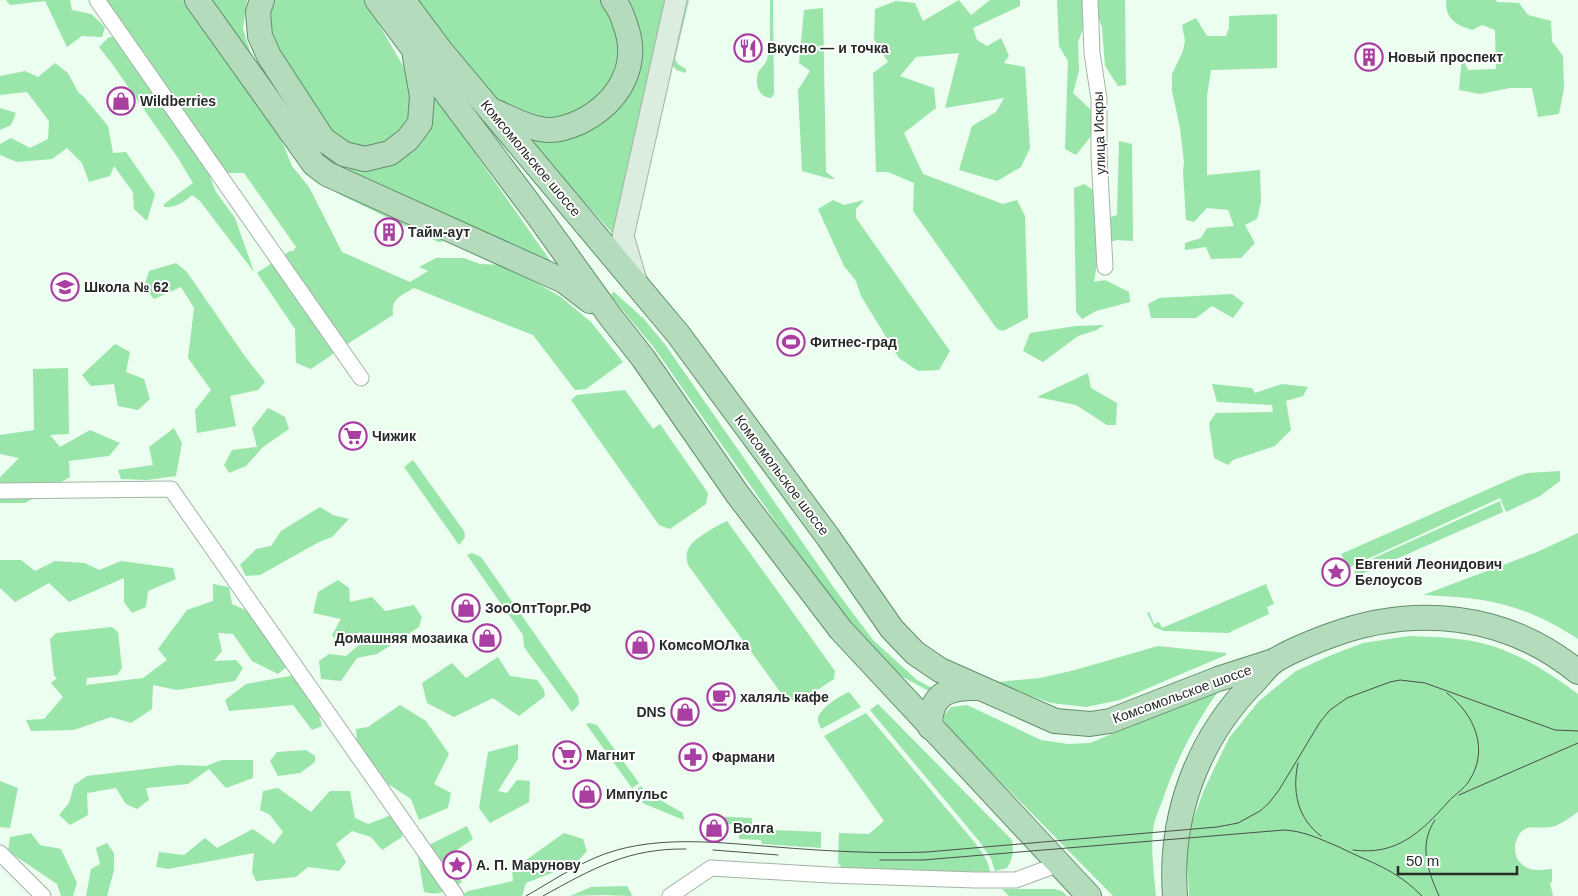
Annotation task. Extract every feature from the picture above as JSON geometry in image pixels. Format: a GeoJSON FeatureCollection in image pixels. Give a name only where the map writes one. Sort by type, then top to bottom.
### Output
{"type":"FeatureCollection","features":[{"type":"Feature","properties":{"kind":"main road"},"geometry":{"type":"LineString","coordinates":[[197,0],[314,164],[327,174],[564,281],[610,316]]}},
{"type":"Feature","properties":{"kind":"main road"},"geometry":{"type":"LineString","coordinates":[[262,0],[258,12],[260,36],[269,56],[323,139],[344,154],[365,159],[390,153],[408,139],[420,122],[422,96],[413,50]]}},
{"type":"Feature","properties":{"kind":"main road","name":"Комсомольское шоссе"},"geometry":{"type":"LineString","coordinates":[[377,0],[657,378],[738,495],[841,630],[1090,896]]}},
{"type":"Feature","properties":{"kind":"main road","name":"Комсомольское шоссе"},"geometry":{"type":"LineString","coordinates":[[404,0],[441,51],[637,284],[683,342],[811,514],[892,629],[915,653],[940,670],[1055,720],[1090,724],[1110,721],[1218,679],[1274,662]]}},
{"type":"Feature","properties":{"kind":"main road"},"geometry":{"type":"LineString","coordinates":[[491,110],[525,125],[549,130],[569,127],[592,115],[611,100],[625,78],[630,54],[628,32],[619,7],[613,0]]}},
{"type":"Feature","properties":{"kind":"main road"},"geometry":{"type":"LineString","coordinates":[[637,284],[623,236],[676,0]]}},
{"type":"Feature","properties":{"kind":"main road"},"geometry":{"type":"LineString","coordinates":[[1175,896],[1173,875],[1177,830],[1197,763],[1218,726],[1241,695],[1274,662],[1315,641],[1351,628],[1393,619],[1426,616],[1458,619],[1493,627],[1526,640],[1550,653],[1578,672]]}},
{"type":"Feature","properties":{"kind":"main road"},"geometry":{"type":"LineString","coordinates":[[930,727],[930,712],[936,702],[946,692],[961,688],[982,688]]}},
{"type":"Feature","properties":{"kind":"street"},"geometry":{"type":"LineString","coordinates":[[97,0],[362,378]]}},
{"type":"Feature","properties":{"kind":"street","name":"улица Искры"},"geometry":{"type":"LineString","coordinates":[[1090,0],[1092,53],[1099,99],[1099,155],[1105,267]]}},
{"type":"Feature","properties":{"kind":"street"},"geometry":{"type":"LineString","coordinates":[[0,491],[171,489],[456,896]]}},
{"type":"Feature","properties":{"kind":"street"},"geometry":{"type":"LineString","coordinates":[[0,853],[43,896]]}},
{"type":"Feature","properties":{"kind":"street"},"geometry":{"type":"LineString","coordinates":[[670,896],[712,868],[848,876],[1016,880],[1058,864]]}},
{"type":"Feature","properties":{"kind":"green space"},"geometry":{"type":"Polygon","coordinates":[[[6,0],[70,0],[72,10],[91,14],[105,27],[102,37],[82,36],[67,47],[45,1],[10,5],[6,0]]]}},
{"type":"Feature","properties":{"kind":"green space"},"geometry":{"type":"Polygon","coordinates":[[[105,0],[183,0],[281,139],[292,166],[309,187],[342,252],[410,282],[428,271],[419,267],[436,258],[464,258],[480,264],[505,265],[561,297],[591,322],[623,362],[586,389],[575,390],[533,335],[414,288],[395,301],[393,315],[311,369],[296,363],[295,329],[257,273],[290,251],[293,251],[296,247],[244,173],[228,173],[218,161],[210,177],[216,192],[235,218],[254,272],[200,201],[192,195],[172,207],[164,207],[164,204],[193,183],[178,158],[99,47],[109,37],[124,38],[105,0]]]}},
{"type":"Feature","properties":{"kind":"green space"},"geometry":{"type":"Polygon","coordinates":[[[206,0],[247,0],[243,29],[251,54],[318,148],[394,162],[432,92],[554,266],[330,168],[206,0]]]}},
{"type":"Feature","properties":{"kind":"green space"},"geometry":{"type":"Polygon","coordinates":[[[266,0],[365,0],[414,85],[415,115],[405,134],[366,152],[328,134],[264,41],[266,0]]]}},
{"type":"Feature","properties":{"kind":"green space"},"geometry":{"type":"Polygon","coordinates":[[[413,0],[602,0],[610,11],[617,33],[619,54],[614,72],[603,92],[588,107],[567,116],[550,120],[526,117],[497,102],[413,0]]]}},
{"type":"Feature","properties":{"kind":"green space"},"geometry":{"type":"Polygon","coordinates":[[[623,0],[673,0],[614,235],[525,136],[614,106],[623,0]]]}},
{"type":"Feature","properties":{"kind":"green space"},"geometry":{"type":"Polygon","coordinates":[[[684,0],[689,0],[675,59],[678,64],[686,69],[686,73],[676,70],[671,63],[684,0]]]}},
{"type":"Feature","properties":{"kind":"green space"},"geometry":{"type":"Polygon","coordinates":[[[770,0],[773,0],[774,94],[771,98],[760,93],[757,81],[758,73],[766,62],[770,41],[770,0]]]}},
{"type":"Feature","properties":{"kind":"green space"},"geometry":{"type":"Polygon","coordinates":[[[959,0],[971,15],[990,0],[1020,0],[1020,6],[973,28],[977,40],[987,46],[1001,38],[1009,56],[1004,63],[1025,67],[1030,148],[1021,167],[997,181],[959,170],[972,126],[996,112],[1004,98],[945,108],[959,53],[916,57],[900,76],[934,88],[936,108],[904,133],[923,174],[1003,204],[1017,200],[1025,216],[1028,318],[1003,331],[997,329],[913,211],[914,183],[888,172],[876,172],[873,73],[888,62],[874,39],[875,9],[896,1],[915,3],[923,21],[959,0]]]}},
{"type":"Feature","properties":{"kind":"green space"},"geometry":{"type":"Polygon","coordinates":[[[1057,0],[1082,0],[1085,24],[1078,42],[1079,71],[1073,93],[1092,111],[1095,131],[1076,155],[1065,149],[1068,61],[1059,46],[1057,0]]]}},
{"type":"Feature","properties":{"kind":"green space"},"geometry":{"type":"Polygon","coordinates":[[[1096,0],[1125,0],[1126,85],[1118,86],[1105,66],[1102,27],[1094,7],[1096,0]]]}},
{"type":"Feature","properties":{"kind":"green space"},"geometry":{"type":"Polygon","coordinates":[[[1446,0],[1496,0],[1497,2],[1519,3],[1528,15],[1551,21],[1552,41],[1563,56],[1564,88],[1559,114],[1538,117],[1532,88],[1510,88],[1480,94],[1459,90],[1462,57],[1468,70],[1496,69],[1495,30],[1482,25],[1472,30],[1456,23],[1447,12],[1446,0]]]}},
{"type":"Feature","properties":{"kind":"green space"},"geometry":{"type":"Polygon","coordinates":[[[823,8],[826,172],[835,179],[802,171],[798,90],[810,71],[799,63],[804,10],[823,8]]]}},
{"type":"Feature","properties":{"kind":"green space"},"geometry":{"type":"Polygon","coordinates":[[[1277,14],[1277,68],[1211,70],[1207,96],[1207,175],[1260,170],[1261,202],[1257,219],[1245,225],[1255,243],[1241,258],[1211,259],[1206,247],[1185,250],[1185,243],[1201,238],[1207,228],[1234,226],[1228,210],[1207,208],[1194,222],[1186,220],[1184,162],[1180,128],[1172,91],[1172,74],[1183,51],[1185,41],[1182,25],[1196,18],[1207,36],[1226,36],[1229,28],[1229,16],[1277,14]]]}},
{"type":"Feature","properties":{"kind":"green space"},"geometry":{"type":"Polygon","coordinates":[[[55,63],[68,73],[78,92],[108,126],[113,153],[126,152],[155,194],[147,221],[134,209],[133,192],[114,166],[110,176],[89,182],[82,163],[67,148],[52,159],[17,162],[0,155],[0,144],[11,138],[30,148],[48,139],[49,121],[27,92],[0,95],[0,76],[25,71],[38,77],[55,63]]]}},
{"type":"Feature","properties":{"kind":"green space"},"geometry":{"type":"Polygon","coordinates":[[[0,108],[16,113],[11,125],[0,130],[0,108]]]}},
{"type":"Feature","properties":{"kind":"green space"},"geometry":{"type":"Polygon","coordinates":[[[1119,141],[1132,144],[1133,241],[1117,240],[1100,245],[1094,282],[1105,280],[1129,292],[1130,302],[1096,311],[1082,319],[1076,312],[1074,188],[1084,184],[1093,190],[1097,221],[1117,215],[1119,141]]]}},
{"type":"Feature","properties":{"kind":"green space"},"geometry":{"type":"Polygon","coordinates":[[[337,190],[444,238],[442,242],[438,242],[339,194],[337,190]]]}},
{"type":"Feature","properties":{"kind":"green space"},"geometry":{"type":"Polygon","coordinates":[[[833,200],[844,205],[864,200],[856,209],[856,218],[950,351],[939,370],[918,371],[899,358],[861,296],[856,281],[844,266],[818,209],[833,200]]]}},
{"type":"Feature","properties":{"kind":"green space"},"geometry":{"type":"Polygon","coordinates":[[[176,263],[187,272],[244,355],[265,382],[258,390],[230,396],[236,426],[197,433],[195,410],[211,390],[188,358],[194,308],[181,287],[154,299],[144,287],[149,271],[176,263]]]}},
{"type":"Feature","properties":{"kind":"green space"},"geometry":{"type":"Polygon","coordinates":[[[614,292],[643,318],[664,343],[837,592],[873,640],[917,680],[938,691],[934,694],[903,677],[868,646],[829,598],[655,349],[612,297],[611,294],[614,292]]]}},
{"type":"Feature","properties":{"kind":"green space"},"geometry":{"type":"Polygon","coordinates":[[[1232,294],[1244,303],[1233,318],[1212,306],[1196,318],[1151,318],[1148,304],[1159,298],[1232,294]]]}},
{"type":"Feature","properties":{"kind":"green space"},"geometry":{"type":"Polygon","coordinates":[[[1104,325],[1097,330],[1078,336],[1043,362],[1023,351],[1030,333],[1076,326],[1104,325]]]}},
{"type":"Feature","properties":{"kind":"green space"},"geometry":{"type":"Polygon","coordinates":[[[115,344],[130,352],[126,372],[144,379],[150,399],[138,410],[118,406],[114,384],[91,386],[82,375],[115,344]]]}},
{"type":"Feature","properties":{"kind":"green space"},"geometry":{"type":"Polygon","coordinates":[[[68,368],[69,434],[50,435],[60,447],[90,430],[120,443],[109,456],[69,461],[70,477],[25,503],[0,503],[0,477],[19,458],[0,454],[0,435],[34,430],[33,369],[68,368]]]}},
{"type":"Feature","properties":{"kind":"green space"},"geometry":{"type":"Polygon","coordinates":[[[1088,373],[1091,388],[1117,403],[1116,425],[1107,425],[1076,405],[1037,397],[1088,373]]]}},
{"type":"Feature","properties":{"kind":"green space"},"geometry":{"type":"Polygon","coordinates":[[[1212,384],[1252,388],[1255,393],[1282,384],[1308,387],[1303,396],[1286,401],[1291,430],[1275,446],[1233,460],[1228,465],[1214,458],[1209,423],[1216,413],[1273,412],[1272,405],[1217,402],[1212,384]]]}},
{"type":"Feature","properties":{"kind":"green space"},"geometry":{"type":"Polygon","coordinates":[[[625,390],[653,429],[660,424],[708,493],[706,504],[670,529],[659,525],[571,400],[577,395],[625,390]]]}},
{"type":"Feature","properties":{"kind":"green space"},"geometry":{"type":"Polygon","coordinates":[[[268,408],[285,417],[289,429],[263,447],[246,466],[229,473],[224,465],[232,450],[257,447],[252,428],[268,408]]]}},
{"type":"Feature","properties":{"kind":"green space"},"geometry":{"type":"Polygon","coordinates":[[[174,428],[182,443],[176,476],[147,480],[121,479],[118,470],[153,465],[149,447],[174,428]]]}},
{"type":"Feature","properties":{"kind":"green space"},"geometry":{"type":"Polygon","coordinates":[[[413,460],[464,531],[465,537],[459,545],[404,467],[413,460]]]}},
{"type":"Feature","properties":{"kind":"green space"},"geometry":{"type":"Polygon","coordinates":[[[1560,471],[1560,481],[1540,496],[1506,512],[1500,498],[1348,568],[1341,554],[1518,476],[1528,473],[1560,471]]]}},
{"type":"Feature","properties":{"kind":"green space"},"geometry":{"type":"Polygon","coordinates":[[[1500,501],[1503,512],[1355,577],[1354,567],[1500,501]]]}},
{"type":"Feature","properties":{"kind":"green space"},"geometry":{"type":"Polygon","coordinates":[[[320,507],[333,515],[349,519],[332,537],[319,542],[260,575],[246,576],[240,565],[256,549],[271,546],[281,531],[320,507]]]}},
{"type":"Feature","properties":{"kind":"green space"},"geometry":{"type":"Polygon","coordinates":[[[727,521],[835,671],[834,679],[804,699],[795,701],[784,697],[688,565],[687,553],[693,543],[707,532],[727,521]]]}},
{"type":"Feature","properties":{"kind":"green space"},"geometry":{"type":"Polygon","coordinates":[[[1578,533],[1578,639],[1544,620],[1495,602],[1423,595],[1537,552],[1578,533]]]}},
{"type":"Feature","properties":{"kind":"green space"},"geometry":{"type":"Polygon","coordinates":[[[472,553],[481,557],[578,696],[579,704],[572,712],[524,647],[523,635],[467,555],[472,553]]]}},
{"type":"Feature","properties":{"kind":"green space"},"geometry":{"type":"Polygon","coordinates":[[[0,560],[21,560],[35,571],[55,561],[85,563],[99,570],[121,561],[173,568],[176,579],[148,591],[146,607],[132,613],[124,602],[124,578],[69,602],[49,583],[15,602],[0,588],[0,560]]]}},
{"type":"Feature","properties":{"kind":"green space"},"geometry":{"type":"Polygon","coordinates":[[[338,580],[349,588],[350,602],[372,597],[385,611],[414,605],[422,617],[419,627],[377,654],[357,658],[341,681],[321,679],[319,661],[329,654],[346,656],[367,638],[360,632],[339,644],[332,635],[341,619],[313,613],[318,592],[338,580]]]}},
{"type":"Feature","properties":{"kind":"green space"},"geometry":{"type":"Polygon","coordinates":[[[213,584],[229,587],[232,604],[250,612],[290,664],[278,674],[252,661],[233,634],[218,633],[222,651],[214,661],[236,660],[243,668],[235,681],[177,690],[153,685],[152,709],[131,723],[111,717],[74,730],[31,731],[26,720],[44,719],[63,697],[51,683],[57,678],[54,676],[50,639],[56,633],[112,627],[118,632],[122,668],[117,675],[87,678],[86,685],[143,678],[167,660],[158,649],[187,610],[213,601],[213,584]]]}},
{"type":"Feature","properties":{"kind":"green space"},"geometry":{"type":"Polygon","coordinates":[[[1266,584],[1274,604],[1267,607],[1269,614],[1228,633],[1164,631],[1154,627],[1147,613],[1149,612],[1154,624],[1159,622],[1162,628],[1266,584]]]}},
{"type":"Feature","properties":{"kind":"green space"},"geometry":{"type":"Polygon","coordinates":[[[1409,636],[1460,639],[1496,647],[1535,665],[1578,694],[1578,812],[1554,826],[1546,828],[1531,827],[1523,830],[1519,834],[1515,846],[1518,860],[1529,869],[1552,869],[1552,882],[1550,883],[1553,896],[1189,896],[1187,862],[1192,822],[1204,790],[1229,738],[1259,701],[1296,671],[1329,656],[1363,643],[1409,636]]]}},
{"type":"Feature","properties":{"kind":"green space"},"geometry":{"type":"Polygon","coordinates":[[[1158,646],[1226,653],[1226,655],[1120,700],[1086,707],[1051,703],[998,682],[1040,678],[1158,646]]]}},
{"type":"Feature","properties":{"kind":"green space"},"geometry":{"type":"Polygon","coordinates":[[[498,657],[510,676],[537,680],[544,690],[545,696],[519,716],[493,698],[454,717],[427,703],[422,683],[452,663],[466,678],[498,657]]]}},
{"type":"Feature","properties":{"kind":"green space"},"geometry":{"type":"Polygon","coordinates":[[[295,675],[315,700],[322,726],[312,730],[293,705],[229,711],[225,700],[246,684],[295,675]]]}},
{"type":"Feature","properties":{"kind":"green space"},"geometry":{"type":"Polygon","coordinates":[[[1219,690],[1186,744],[1173,772],[1154,824],[1152,850],[1156,896],[1113,896],[948,728],[944,721],[944,715],[951,707],[967,705],[1041,740],[1068,744],[1090,743],[1219,690]]]}},
{"type":"Feature","properties":{"kind":"green space"},"geometry":{"type":"Polygon","coordinates":[[[849,692],[861,707],[821,729],[818,719],[823,710],[836,699],[849,692]]]}},
{"type":"Feature","properties":{"kind":"green space"},"geometry":{"type":"Polygon","coordinates":[[[878,704],[1012,840],[1011,861],[1007,868],[995,871],[991,859],[979,841],[870,710],[878,704]]]}},
{"type":"Feature","properties":{"kind":"green space"},"geometry":{"type":"Polygon","coordinates":[[[400,705],[426,721],[449,754],[434,784],[451,793],[448,808],[419,820],[411,799],[388,784],[357,742],[356,729],[368,727],[400,705]]]}},
{"type":"Feature","properties":{"kind":"green space"},"geometry":{"type":"Polygon","coordinates":[[[866,713],[977,846],[987,861],[990,872],[843,869],[838,863],[839,833],[869,834],[884,821],[824,736],[866,713]]]}},
{"type":"Feature","properties":{"kind":"green space"},"geometry":{"type":"Polygon","coordinates":[[[586,724],[597,725],[639,783],[632,788],[586,724]]]}},
{"type":"Feature","properties":{"kind":"green space"},"geometry":{"type":"Polygon","coordinates":[[[518,744],[518,759],[498,791],[507,793],[517,780],[530,781],[529,802],[490,823],[479,808],[488,752],[518,744]]]}},
{"type":"Feature","properties":{"kind":"green space"},"geometry":{"type":"Polygon","coordinates":[[[306,750],[315,756],[315,762],[300,773],[278,776],[270,761],[277,752],[306,750]]]}},
{"type":"Feature","properties":{"kind":"green space"},"geometry":{"type":"Polygon","coordinates":[[[222,760],[253,760],[253,778],[226,788],[209,769],[188,784],[146,788],[149,800],[137,809],[126,804],[116,788],[87,793],[88,815],[70,825],[59,815],[69,803],[74,785],[87,776],[179,765],[206,766],[222,760]]]}},
{"type":"Feature","properties":{"kind":"green space"},"geometry":{"type":"Polygon","coordinates":[[[0,781],[18,788],[10,828],[0,827],[0,781]]]}},
{"type":"Feature","properties":{"kind":"green space"},"geometry":{"type":"Polygon","coordinates":[[[641,786],[646,792],[683,813],[684,820],[643,803],[634,791],[641,786]]]}},
{"type":"Feature","properties":{"kind":"green space"},"geometry":{"type":"Polygon","coordinates":[[[278,788],[311,812],[330,791],[350,791],[355,818],[368,824],[394,814],[403,823],[402,837],[382,850],[371,837],[352,831],[336,844],[346,862],[339,871],[308,867],[296,877],[256,881],[252,872],[254,853],[168,869],[156,867],[159,852],[184,855],[205,838],[217,848],[253,829],[274,844],[283,832],[270,815],[260,810],[263,791],[278,788]]]}},
{"type":"Feature","properties":{"kind":"green space"},"geometry":{"type":"Polygon","coordinates":[[[706,816],[752,818],[752,829],[821,832],[821,848],[762,844],[761,840],[739,839],[739,825],[719,823],[716,820],[706,822],[706,816]]]}},
{"type":"Feature","properties":{"kind":"green space"},"geometry":{"type":"Polygon","coordinates":[[[467,826],[473,839],[445,858],[462,882],[444,892],[424,892],[417,851],[467,826]]]}},
{"type":"Feature","properties":{"kind":"green space"},"geometry":{"type":"Polygon","coordinates":[[[31,833],[40,845],[61,849],[77,883],[73,896],[61,896],[57,884],[8,851],[10,837],[31,833]]]}},
{"type":"Feature","properties":{"kind":"green space"},"geometry":{"type":"Polygon","coordinates":[[[564,833],[583,839],[587,851],[575,864],[526,883],[522,896],[461,896],[468,891],[513,881],[512,870],[564,833]]]}},
{"type":"Feature","properties":{"kind":"green space"},"geometry":{"type":"Polygon","coordinates":[[[107,843],[114,853],[114,870],[107,896],[86,896],[91,869],[100,864],[96,848],[107,843]]]}},
{"type":"Feature","properties":{"kind":"green space"},"geometry":{"type":"Polygon","coordinates":[[[627,886],[631,896],[570,896],[591,887],[627,886]]]}},
{"type":"Feature","properties":{"kind":"green space"},"geometry":{"type":"Polygon","coordinates":[[[1002,889],[1055,889],[1062,891],[1067,896],[1009,896],[1002,889]]]}},
{"type":"Feature","properties":{"kind":"tram line"},"geometry":{"type":"LineString","coordinates":[[526,896],[570,870],[605,854],[656,843],[716,842],[851,852],[927,852],[1217,827],[1238,823],[1260,811],[1269,803],[1279,790],[1320,722],[1330,710],[1347,698],[1400,680],[1425,683],[1555,730],[1578,731]]}},
{"type":"Feature","properties":{"kind":"tram line"},"geometry":{"type":"LineString","coordinates":[[1353,850],[1369,851],[1383,849],[1407,840],[1428,823],[1469,781],[1478,757],[1476,733],[1465,711],[1447,693]]}},
{"type":"Feature","properties":{"kind":"tram line"},"geometry":{"type":"LineString","coordinates":[[1459,795],[1578,743]]}},
{"type":"Feature","properties":{"kind":"tram line"},"geometry":{"type":"LineString","coordinates":[[1298,763],[1296,773],[1298,803],[1306,821],[1321,836]]}},
{"type":"Feature","properties":{"kind":"tram line"},"geometry":{"type":"LineString","coordinates":[[1435,820],[1430,829],[1426,848],[1428,868],[1439,896]]}},
{"type":"Feature","properties":{"kind":"tram line"},"geometry":{"type":"LineString","coordinates":[[880,860],[923,860],[1284,830],[1312,836],[1373,863],[1402,879],[1422,896]]}},
{"type":"Feature","properties":{"kind":"tram line"},"geometry":{"type":"LineString","coordinates":[[543,896],[594,869],[628,856],[646,852],[686,849]]}},
{"type":"Feature","properties":{"kind":"tram line"},"geometry":{"type":"LineString","coordinates":[[713,850],[778,855]]}},
{"type":"Feature","properties":{"kind":"place","name":"Вкусно — и точка"},"geometry":{"type":"Point","coordinates":[748,48]}},
{"type":"Feature","properties":{"kind":"place","name":"Новый проспект"},"geometry":{"type":"Point","coordinates":[1369,57]}},
{"type":"Feature","properties":{"kind":"place","name":"Wildberries"},"geometry":{"type":"Point","coordinates":[121,101]}},
{"type":"Feature","properties":{"kind":"place","name":"Тайм-аут"},"geometry":{"type":"Point","coordinates":[389,232]}},
{"type":"Feature","properties":{"kind":"place","name":"Школа № 62"},"geometry":{"type":"Point","coordinates":[65,287]}},
{"type":"Feature","properties":{"kind":"place","name":"Фитнес-град"},"geometry":{"type":"Point","coordinates":[791,342]}},
{"type":"Feature","properties":{"kind":"place","name":"Чижик"},"geometry":{"type":"Point","coordinates":[353,436]}},
{"type":"Feature","properties":{"kind":"place","name":"Евгений Леонидович Белоусов"},"geometry":{"type":"Point","coordinates":[1336,572]}},
{"type":"Feature","properties":{"kind":"place","name":"ЗооОптТорг.РФ"},"geometry":{"type":"Point","coordinates":[466,608]}},
{"type":"Feature","properties":{"kind":"place","name":"Домашняя мозаика"},"geometry":{"type":"Point","coordinates":[487,638]}},
{"type":"Feature","properties":{"kind":"place","name":"КомсоМОЛка"},"geometry":{"type":"Point","coordinates":[640,645]}},
{"type":"Feature","properties":{"kind":"place","name":"халяль кафе"},"geometry":{"type":"Point","coordinates":[721,697]}},
{"type":"Feature","properties":{"kind":"place","name":"DNS"},"geometry":{"type":"Point","coordinates":[685,712]}},
{"type":"Feature","properties":{"kind":"place","name":"Магнит"},"geometry":{"type":"Point","coordinates":[567,755]}},
{"type":"Feature","properties":{"kind":"place","name":"Фармани"},"geometry":{"type":"Point","coordinates":[693,757]}},
{"type":"Feature","properties":{"kind":"place","name":"Импульс"},"geometry":{"type":"Point","coordinates":[587,794]}},
{"type":"Feature","properties":{"kind":"place","name":"Волга"},"geometry":{"type":"Point","coordinates":[714,828]}},
{"type":"Feature","properties":{"kind":"place","name":"А. П. Марунову"},"geometry":{"type":"Point","coordinates":[457,865]}}]}
